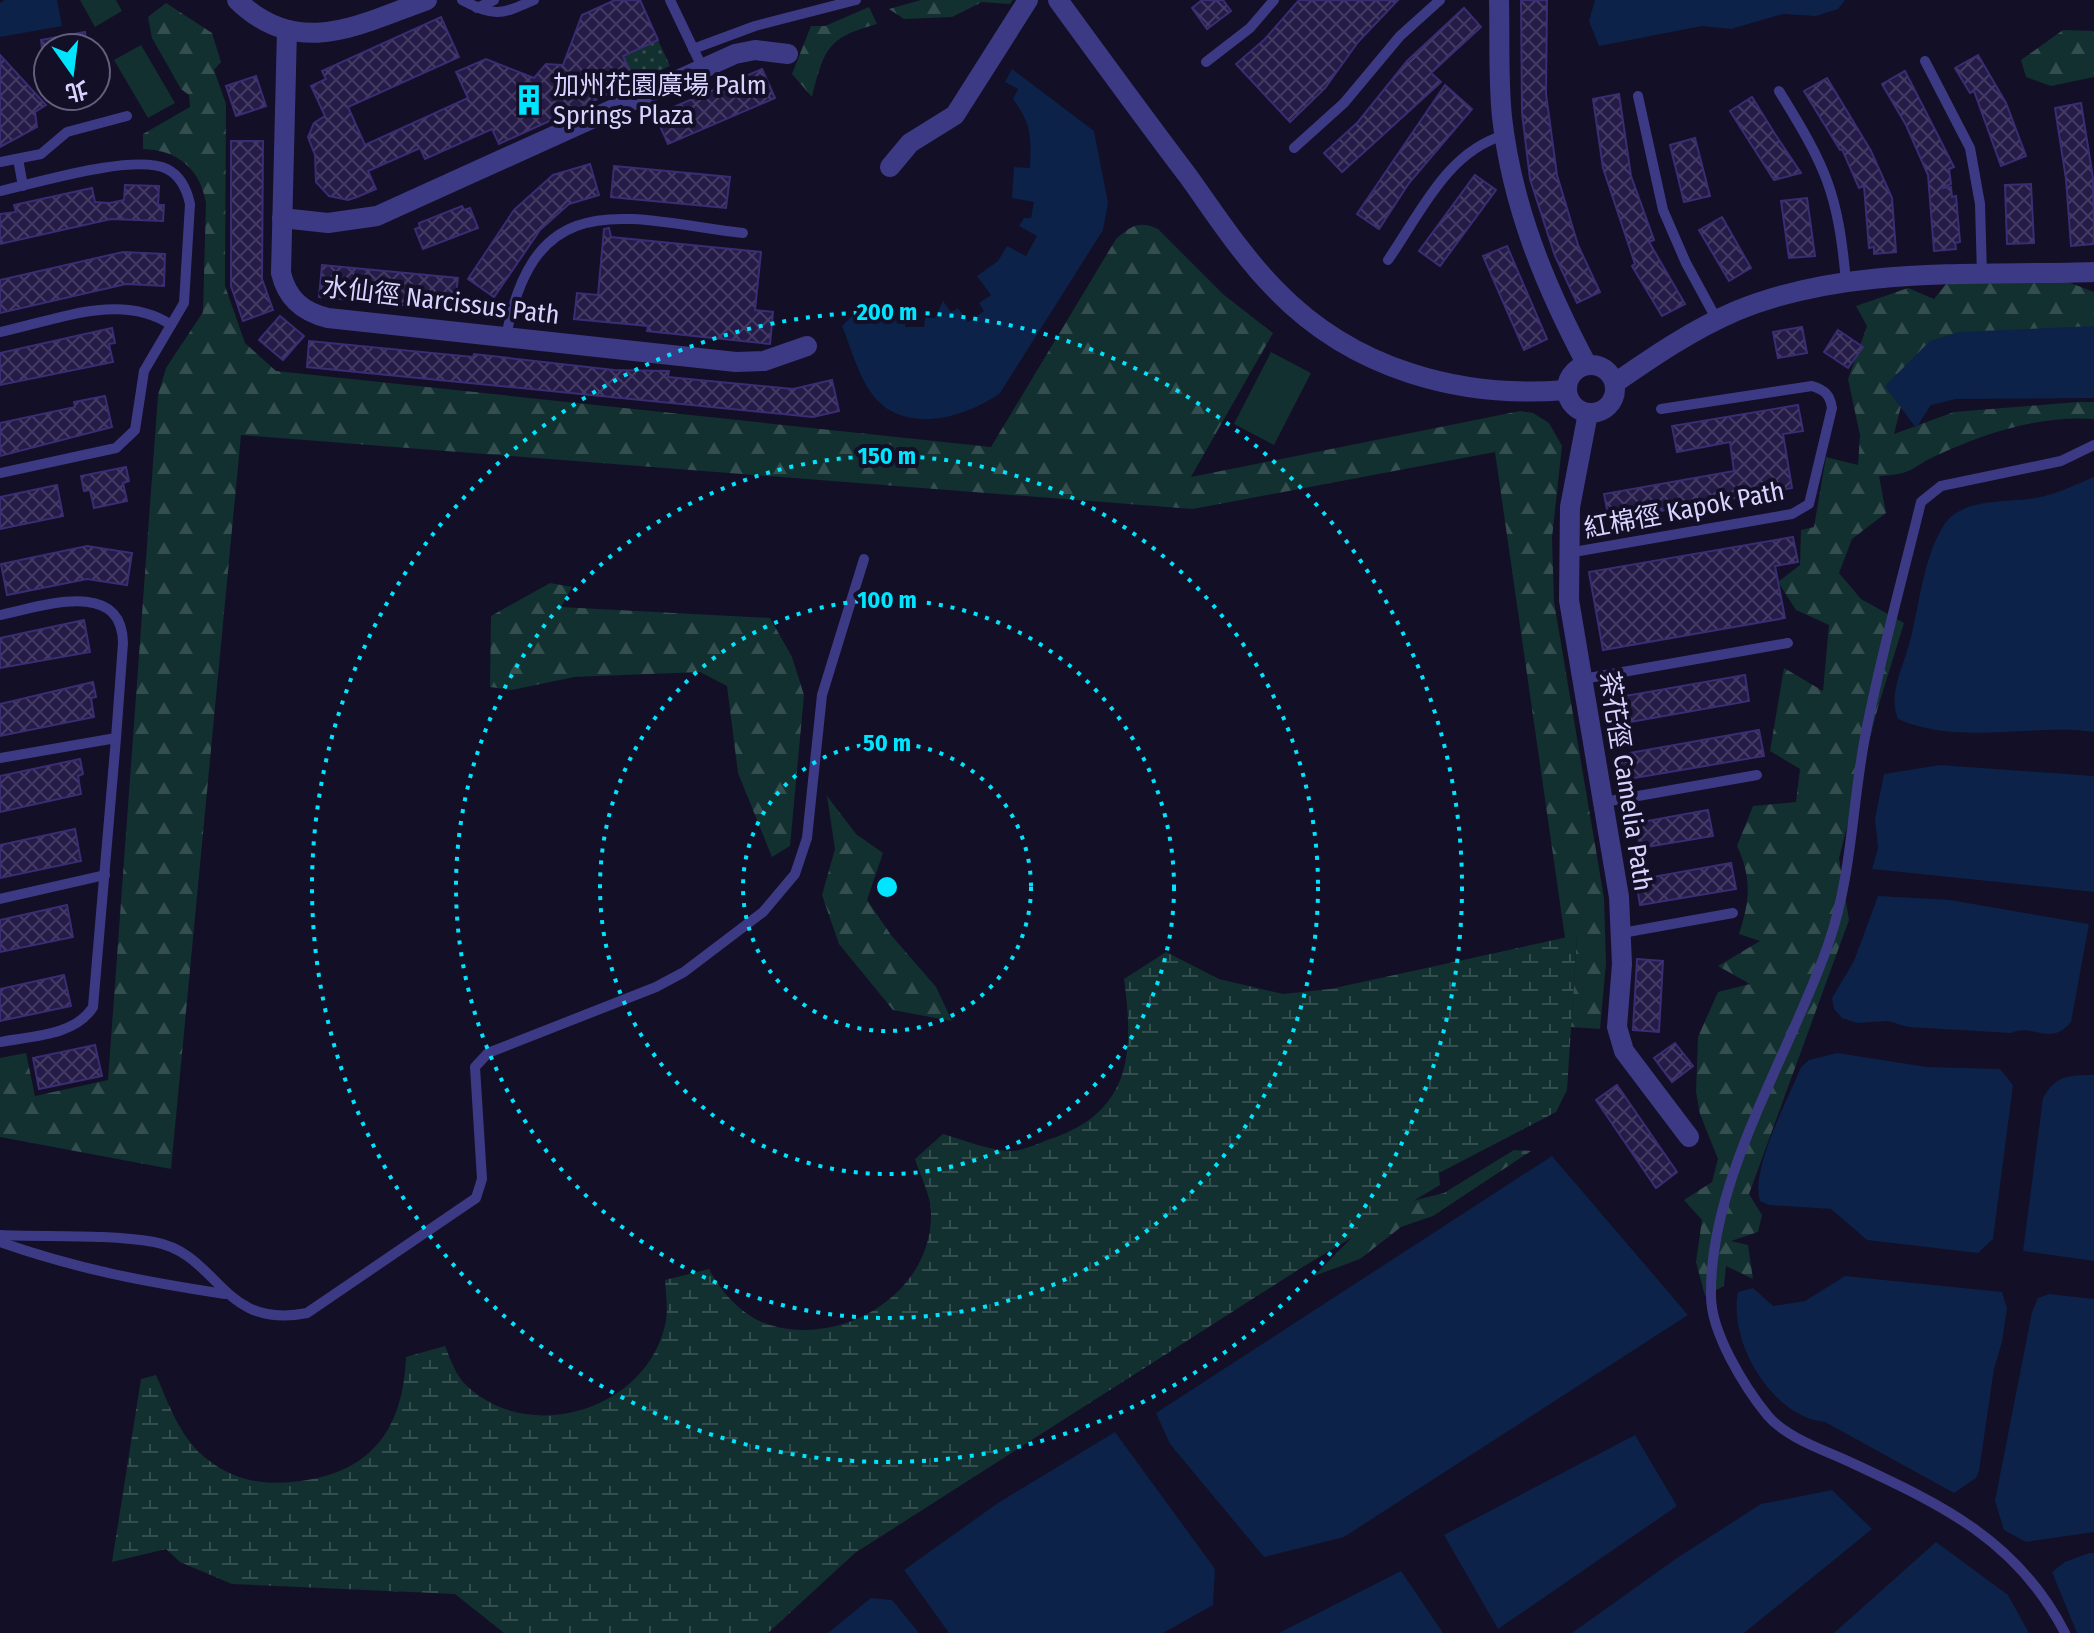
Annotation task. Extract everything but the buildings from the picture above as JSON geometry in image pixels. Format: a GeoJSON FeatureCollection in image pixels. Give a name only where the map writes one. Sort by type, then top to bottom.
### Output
{"type":"FeatureCollection","features":[{"type":"Feature","properties":{"kind":"street"},"geometry":{"type":"LineString","coordinates":[[237,0],[261,19],[287,30],[333,33],[427,0]]}},
{"type":"Feature","properties":{"kind":"street"},"geometry":{"type":"LineString","coordinates":[[890,167],[910,143],[955,115],[1028,0]]}},
{"type":"Feature","properties":{"kind":"street"},"geometry":{"type":"LineString","coordinates":[[1058,0],[1249,259],[1278,292],[1312,322],[1376,360],[1432,381],[1487,391],[1566,390]]}},
{"type":"Feature","properties":{"kind":"street"},"geometry":{"type":"LineString","coordinates":[[1499,0],[1499,78],[1505,135],[1516,193],[1530,243],[1587,365]]}},
{"type":"Feature","properties":{"kind":"street","name":"水仙徑 Narcissus Path"},"geometry":{"type":"LineString","coordinates":[[287,30],[282,218],[284,284],[306,311],[328,318],[736,362],[764,361],[807,346]]}},
{"type":"Feature","properties":{"kind":"street"},"geometry":{"type":"LineString","coordinates":[[282,218],[328,223],[377,216],[745,52],[788,54]]}},
{"type":"Feature","properties":{"kind":"street"},"geometry":{"type":"LineString","coordinates":[[1615,383],[1678,340],[1768,299],[1846,282],[2094,272]]}},
{"type":"Feature","properties":{"kind":"street"},"geometry":{"type":"LineString","coordinates":[[1587,365],[1604,368],[1615,383],[1612,401],[1606,409],[1588,413],[1572,405],[1566,390],[1572,373],[1587,365]]}},
{"type":"Feature","properties":{"kind":"street","name":"茶花徑 Camelia Path"},"geometry":{"type":"LineString","coordinates":[[1588,413],[1572,492],[1569,600],[1604,802],[1622,933],[1617,1036],[1624,1051],[1689,1137]]}},
{"type":"Feature","properties":{"kind":"lane"},"geometry":{"type":"LineString","coordinates":[[462,0],[499,14],[534,0]]}},
{"type":"Feature","properties":{"kind":"lane"},"geometry":{"type":"LineString","coordinates":[[477,8],[494,0]]}},
{"type":"Feature","properties":{"kind":"lane"},"geometry":{"type":"LineString","coordinates":[[670,0],[703,69]]}},
{"type":"Feature","properties":{"kind":"lane"},"geometry":{"type":"LineString","coordinates":[[693,49],[755,26],[856,0]]}},
{"type":"Feature","properties":{"kind":"lane"},"geometry":{"type":"LineString","coordinates":[[1206,62],[1235,42],[1274,0]]}},
{"type":"Feature","properties":{"kind":"lane"},"geometry":{"type":"LineString","coordinates":[[1294,148],[1344,103],[1400,36],[1440,0]]}},
{"type":"Feature","properties":{"kind":"lane"},"geometry":{"type":"LineString","coordinates":[[1925,61],[1962,129],[1972,158],[1980,204],[1982,276]]}},
{"type":"Feature","properties":{"kind":"lane"},"geometry":{"type":"LineString","coordinates":[[1779,91],[1828,176],[1839,213],[1846,282]]}},
{"type":"Feature","properties":{"kind":"lane"},"geometry":{"type":"LineString","coordinates":[[1638,96],[1663,210],[1717,320]]}},
{"type":"Feature","properties":{"kind":"lane"},"geometry":{"type":"LineString","coordinates":[[0,162],[41,154],[73,130],[127,116]]}},
{"type":"Feature","properties":{"kind":"lane"},"geometry":{"type":"LineString","coordinates":[[1388,260],[1455,162],[1484,141],[1505,135]]}},
{"type":"Feature","properties":{"kind":"lane"},"geometry":{"type":"LineString","coordinates":[[18,159],[23,186]]}},
{"type":"Feature","properties":{"kind":"lane"},"geometry":{"type":"LineString","coordinates":[[0,191],[118,166],[155,165],[176,175],[188,193],[190,204],[184,303],[144,371],[137,422],[124,444],[0,473]]}},
{"type":"Feature","properties":{"kind":"lane"},"geometry":{"type":"LineString","coordinates":[[506,337],[524,279],[547,246],[572,225],[603,217],[743,233]]}},
{"type":"Feature","properties":{"kind":"lane"},"geometry":{"type":"LineString","coordinates":[[0,332],[115,308],[150,313],[171,325]]}},
{"type":"Feature","properties":{"kind":"lane","name":"紅棉徑 Kapok Path"},"geometry":{"type":"LineString","coordinates":[[1568,553],[1792,514],[1809,504],[1832,408],[1828,393],[1821,388],[1812,386],[1661,409]]}},
{"type":"Feature","properties":{"kind":"lane"},"geometry":{"type":"LineString","coordinates":[[2065,1633],[2052,1608],[2022,1568],[1984,1532],[1911,1490],[1805,1441],[1771,1420],[1741,1381],[1711,1299],[1716,1243],[1742,1149],[1830,941],[1849,864],[1865,738],[1921,502],[1941,486],[2061,461],[2094,445]]}},
{"type":"Feature","properties":{"kind":"lane"},"geometry":{"type":"LineString","coordinates":[[0,1235],[153,1242],[181,1251],[236,1303],[279,1319],[307,1313],[476,1198],[482,1179],[475,1067],[488,1053],[656,987],[684,972],[763,912],[795,874],[807,838],[822,695],[864,559]]}},
{"type":"Feature","properties":{"kind":"lane"},"geometry":{"type":"LineString","coordinates":[[0,615],[85,600],[106,606],[114,613],[123,643],[96,998],[88,1015],[66,1029],[0,1042]]}},
{"type":"Feature","properties":{"kind":"lane"},"geometry":{"type":"LineString","coordinates":[[1583,679],[1788,643]]}},
{"type":"Feature","properties":{"kind":"lane"},"geometry":{"type":"LineString","coordinates":[[0,758],[116,738]]}},
{"type":"Feature","properties":{"kind":"lane"},"geometry":{"type":"LineString","coordinates":[[1604,802],[1757,775]]}},
{"type":"Feature","properties":{"kind":"lane"},"geometry":{"type":"LineString","coordinates":[[0,899],[105,875]]}},
{"type":"Feature","properties":{"kind":"lane"},"geometry":{"type":"LineString","coordinates":[[1622,933],[1733,913]]}},
{"type":"Feature","properties":{"kind":"lane"},"geometry":{"type":"LineString","coordinates":[[0,1242],[66,1265],[113,1277],[227,1294]]}},
{"type":"Feature","properties":{"kind":"green space"},"geometry":{"type":"Polygon","coordinates":[[[80,0],[116,0],[122,11],[95,27],[80,0]]]}},
{"type":"Feature","properties":{"kind":"green space"},"geometry":{"type":"Polygon","coordinates":[[[921,0],[1013,0],[1010,4],[982,2],[952,17],[904,19],[889,9],[921,0]]]}},
{"type":"Feature","properties":{"kind":"green space"},"geometry":{"type":"Polygon","coordinates":[[[166,3],[212,33],[221,62],[214,70],[226,104],[225,286],[245,343],[276,371],[991,447],[1116,239],[1131,228],[1146,225],[1158,229],[1224,295],[1273,333],[1191,477],[1520,411],[1533,413],[1549,423],[1562,446],[1552,538],[1554,602],[1604,898],[1606,963],[1600,1029],[1571,1027],[1577,936],[1565,938],[1495,452],[1193,509],[241,435],[171,1169],[0,1137],[0,1058],[26,1053],[35,1096],[108,1080],[158,395],[166,368],[203,312],[206,203],[199,180],[177,158],[143,149],[143,134],[190,107],[189,95],[181,89],[152,38],[148,17],[166,3]]]}},
{"type":"Feature","properties":{"kind":"green space"},"geometry":{"type":"Polygon","coordinates":[[[869,7],[877,24],[848,34],[831,47],[820,67],[812,97],[792,74],[811,26],[825,26],[869,7]]]}},
{"type":"Feature","properties":{"kind":"green space"},"geometry":{"type":"Polygon","coordinates":[[[2063,30],[2094,31],[2094,77],[2051,86],[2026,77],[2021,60],[2063,30]]]}},
{"type":"Feature","properties":{"kind":"green space"},"geometry":{"type":"Polygon","coordinates":[[[658,40],[670,66],[635,82],[623,56],[658,40]]]}},
{"type":"Feature","properties":{"kind":"green space"},"geometry":{"type":"Polygon","coordinates":[[[141,45],[175,103],[148,118],[114,60],[141,45]]]}},
{"type":"Feature","properties":{"kind":"green space"},"geometry":{"type":"Polygon","coordinates":[[[2068,282],[2094,292],[2094,338],[1904,394],[1894,434],[1954,412],[2078,402],[2094,402],[2094,419],[2036,422],[1997,432],[1960,445],[1908,471],[1879,476],[1886,513],[1852,539],[1839,573],[1861,599],[1904,623],[1878,707],[1839,858],[1849,920],[1749,1194],[1762,1215],[1758,1232],[1731,1241],[1748,1245],[1753,1279],[1726,1266],[1724,1286],[1705,1296],[1696,1262],[1702,1220],[1684,1200],[1712,1182],[1718,1159],[1700,1114],[1696,1092],[1698,1037],[1718,992],[1750,984],[1718,966],[1760,941],[1739,934],[1748,889],[1737,846],[1753,806],[1796,802],[1800,769],[1770,751],[1784,668],[1823,691],[1829,625],[1796,610],[1778,582],[1800,565],[1801,530],[1814,527],[1826,457],[1858,465],[1860,435],[1848,379],[1867,326],[1856,306],[1908,288],[1934,299],[1947,283],[2068,282]]]}},
{"type":"Feature","properties":{"kind":"green space"},"geometry":{"type":"Polygon","coordinates":[[[1271,352],[1311,373],[1274,445],[1234,424],[1271,352]]]}},
{"type":"Feature","properties":{"kind":"green space"},"geometry":{"type":"Polygon","coordinates":[[[550,583],[572,587],[561,607],[770,618],[792,657],[804,695],[790,846],[772,857],[738,773],[727,686],[700,672],[574,677],[512,690],[490,687],[491,616],[550,583]]]}},
{"type":"Feature","properties":{"kind":"green space"},"geometry":{"type":"Polygon","coordinates":[[[827,796],[856,834],[883,853],[867,900],[891,935],[936,987],[952,1021],[893,1010],[839,944],[822,895],[835,849],[827,796]]]}},
{"type":"Feature","properties":{"kind":"green space"},"geometry":{"type":"Polygon","coordinates":[[[1577,935],[1567,1090],[1556,1112],[1439,1173],[1440,1185],[1301,1268],[855,1553],[768,1633],[504,1633],[455,1594],[232,1584],[180,1562],[166,1549],[112,1562],[141,1379],[156,1375],[184,1434],[201,1454],[220,1468],[240,1477],[270,1483],[319,1478],[361,1459],[377,1445],[389,1428],[398,1407],[406,1357],[445,1346],[461,1380],[490,1403],[519,1413],[549,1415],[579,1410],[607,1399],[632,1381],[652,1358],[666,1323],[665,1280],[709,1269],[726,1295],[742,1310],[770,1325],[798,1330],[826,1328],[854,1320],[879,1307],[900,1289],[917,1267],[928,1241],[931,1206],[915,1159],[943,1134],[993,1149],[1014,1151],[1077,1127],[1098,1113],[1112,1096],[1122,1076],[1127,1055],[1124,979],[1166,952],[1219,979],[1283,994],[1330,989],[1577,935]]]}},
{"type":"Feature","properties":{"kind":"green space"},"geometry":{"type":"Polygon","coordinates":[[[1514,1150],[1531,1151],[1433,1216],[1401,1227],[1360,1259],[1314,1276],[1380,1209],[1444,1193],[1514,1150]]]}},
{"type":"Feature","properties":{"kind":"water"},"geometry":{"type":"Polygon","coordinates":[[[5,0],[57,0],[62,26],[0,37],[0,3],[5,0]]]}},
{"type":"Feature","properties":{"kind":"water"},"geometry":{"type":"Polygon","coordinates":[[[1595,0],[1845,0],[1838,9],[1816,16],[1783,14],[1731,29],[1702,26],[1599,46],[1589,21],[1595,0]]]}},
{"type":"Feature","properties":{"kind":"water"},"geometry":{"type":"Polygon","coordinates":[[[1012,69],[1094,131],[1108,203],[1103,230],[1000,393],[970,410],[935,419],[900,415],[885,407],[867,387],[842,326],[851,317],[865,320],[869,308],[905,317],[905,327],[924,327],[925,318],[935,318],[943,301],[951,312],[958,308],[968,322],[984,311],[979,303],[991,295],[977,276],[998,261],[1007,246],[1026,256],[1037,236],[1019,226],[1024,218],[1031,218],[1034,202],[1012,198],[1014,167],[1030,168],[1030,139],[1024,116],[1013,99],[1018,89],[1005,82],[1012,69]]]}},
{"type":"Feature","properties":{"kind":"water"},"geometry":{"type":"Polygon","coordinates":[[[2094,326],[2094,398],[1956,399],[1931,405],[1916,428],[1885,386],[1930,341],[1959,332],[2094,326]]]}},
{"type":"Feature","properties":{"kind":"water"},"geometry":{"type":"Polygon","coordinates":[[[2094,477],[2094,732],[1970,733],[1921,727],[1898,719],[1895,699],[1898,678],[1911,637],[1927,565],[1944,525],[1952,516],[1974,505],[2044,496],[2094,477]]]}},
{"type":"Feature","properties":{"kind":"water"},"geometry":{"type":"Polygon","coordinates":[[[1940,765],[2094,776],[2094,892],[1872,869],[1878,848],[1875,819],[1884,774],[1940,765]]]}},
{"type":"Feature","properties":{"kind":"water"},"geometry":{"type":"Polygon","coordinates":[[[1878,896],[1950,900],[2089,924],[2071,1022],[2063,1029],[2048,1034],[2027,1030],[2011,1033],[1908,1027],[1888,1021],[1857,1023],[1842,1018],[1834,1009],[1832,998],[1854,961],[1878,896]]]}},
{"type":"Feature","properties":{"kind":"water"},"geometry":{"type":"Polygon","coordinates":[[[1837,1053],[1927,1067],[2000,1069],[2013,1085],[1993,1239],[1978,1253],[1867,1240],[1831,1209],[1769,1205],[1760,1201],[1758,1188],[1765,1153],[1801,1067],[1809,1060],[1837,1053]]]}},
{"type":"Feature","properties":{"kind":"water"},"geometry":{"type":"Polygon","coordinates":[[[2094,1075],[2094,1261],[2023,1251],[2043,1098],[2053,1085],[2064,1078],[2094,1075]]]}},
{"type":"Feature","properties":{"kind":"water"},"geometry":{"type":"Polygon","coordinates":[[[1552,1156],[1688,1315],[1344,1537],[1264,1557],[1170,1444],[1156,1413],[1552,1156]]]}},
{"type":"Feature","properties":{"kind":"water"},"geometry":{"type":"Polygon","coordinates":[[[1845,1276],[2002,1292],[2007,1308],[1994,1369],[1979,1471],[1976,1478],[1954,1493],[1825,1422],[1806,1417],[1788,1407],[1758,1374],[1747,1354],[1740,1333],[1738,1292],[1753,1288],[1773,1306],[1805,1301],[1845,1276]]]}},
{"type":"Feature","properties":{"kind":"water"},"geometry":{"type":"Polygon","coordinates":[[[2049,1294],[2094,1299],[2094,1532],[2026,1542],[2004,1530],[1995,1501],[2032,1312],[2038,1298],[2049,1294]]]}},
{"type":"Feature","properties":{"kind":"water"},"geometry":{"type":"Polygon","coordinates":[[[1115,1432],[1215,1569],[1213,1605],[1163,1633],[949,1633],[904,1570],[998,1503],[1115,1432]]]}},
{"type":"Feature","properties":{"kind":"water"},"geometry":{"type":"Polygon","coordinates":[[[1635,1435],[1677,1506],[1498,1629],[1444,1535],[1635,1435]]]}},
{"type":"Feature","properties":{"kind":"water"},"geometry":{"type":"Polygon","coordinates":[[[1832,1490],[1872,1529],[1744,1633],[1572,1633],[1677,1558],[1761,1504],[1832,1490]]]}},
{"type":"Feature","properties":{"kind":"water"},"geometry":{"type":"Polygon","coordinates":[[[1936,1542],[2008,1595],[2029,1633],[1834,1633],[1936,1542]]]}},
{"type":"Feature","properties":{"kind":"water"},"geometry":{"type":"Polygon","coordinates":[[[2094,1553],[2094,1633],[2077,1633],[2052,1572],[2065,1562],[2094,1553]]]}},
{"type":"Feature","properties":{"kind":"water"},"geometry":{"type":"Polygon","coordinates":[[[1401,1571],[1443,1633],[1279,1633],[1401,1571]]]}},
{"type":"Feature","properties":{"kind":"water"},"geometry":{"type":"Polygon","coordinates":[[[871,1598],[892,1600],[919,1633],[828,1633],[871,1598]]]}},
{"type":"Feature","properties":{"kind":"place","name":"加州花園廣場 Palm Springs Plaza"},"geometry":{"type":"Point","coordinates":[529,100]}}]}
